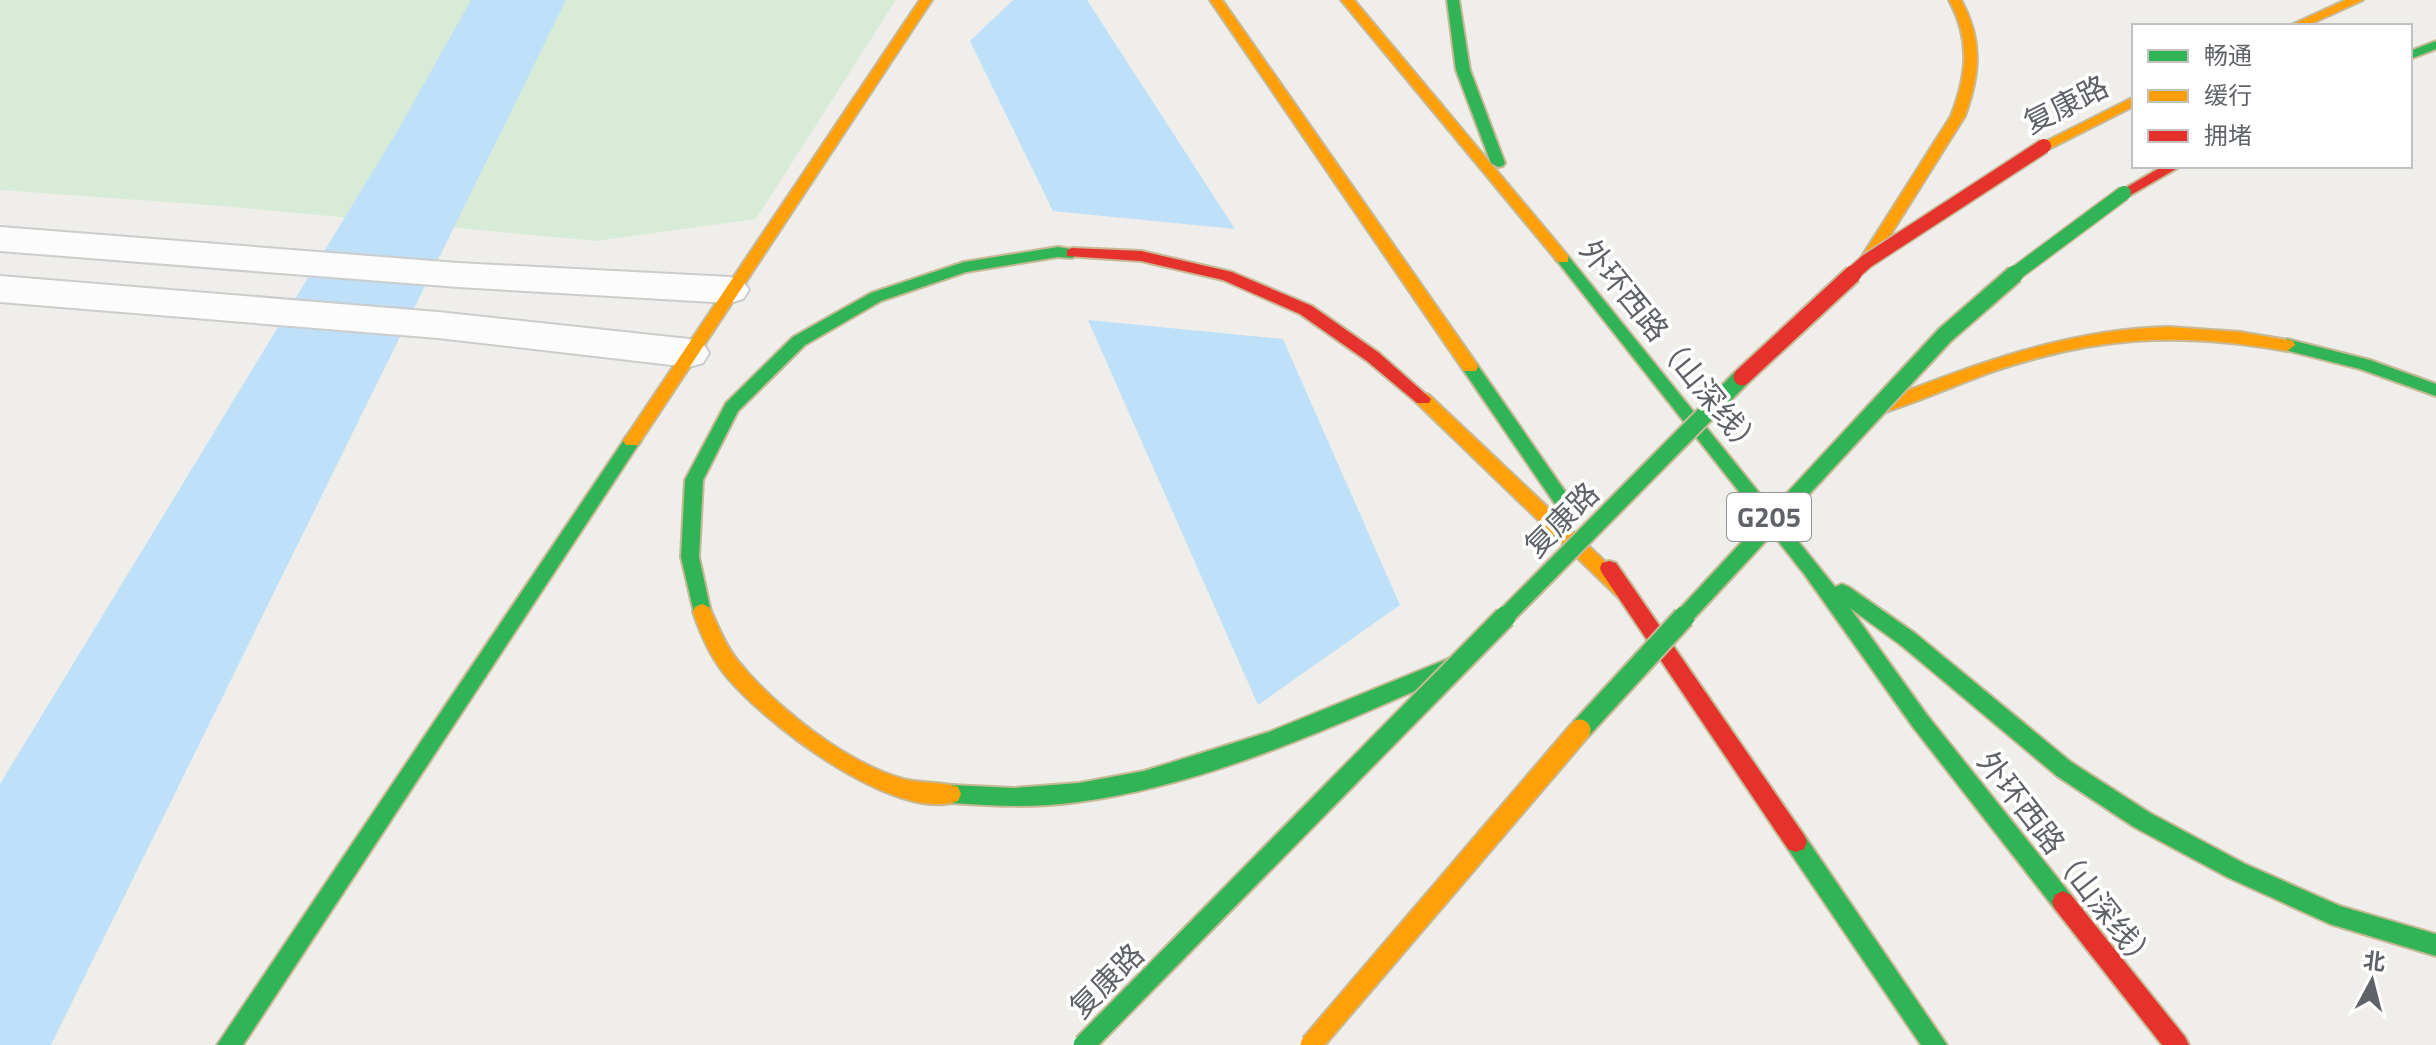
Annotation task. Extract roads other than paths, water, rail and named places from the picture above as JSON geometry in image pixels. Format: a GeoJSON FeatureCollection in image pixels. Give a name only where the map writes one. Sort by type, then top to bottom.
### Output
{"type":"FeatureCollection","features":[{"type":"Feature","properties":{"kind":"highway"},"geometry":{"type":"LineString","coordinates":[[229,1045],[926,0]]}},
{"type":"Feature","properties":{"kind":"highway"},"geometry":{"type":"LineString","coordinates":[[1216,0],[1935,1045]]}},
{"type":"Feature","properties":{"kind":"highway","name":"外环西路（山深线）"},"geometry":{"type":"LineString","coordinates":[[1347,0],[1412,81],[1514,198],[1812,570],[1920,721],[2177,1045]]}},
{"type":"Feature","properties":{"kind":"highway"},"geometry":{"type":"LineString","coordinates":[[1453,0],[1463,70],[1484,133],[1514,198]]}},
{"type":"Feature","properties":{"kind":"highway"},"geometry":{"type":"LineString","coordinates":[[1867,261],[1958,116],[1968,93],[1976,61],[1971,34],[1955,0]]}},
{"type":"Feature","properties":{"kind":"highway"},"geometry":{"type":"LineString","coordinates":[[2300,24],[2357,0]]}},
{"type":"Feature","properties":{"kind":"highway"},"geometry":{"type":"LineString","coordinates":[[2412,54],[2436,45]]}},
{"type":"Feature","properties":{"kind":"highway","name":"复康路"},"geometry":{"type":"LineString","coordinates":[[1084,1045],[1758,361],[1867,261],[2044,146],[2132,102]]}},
{"type":"Feature","properties":{"kind":"highway"},"geometry":{"type":"LineString","coordinates":[[1311,1045],[1577,733],[1945,335],[2021,269],[2124,193],[2170,168]]}},
{"type":"Feature","properties":{"kind":"highway"},"geometry":{"type":"LineString","coordinates":[[1461,662],[1287,737],[1164,775],[1082,791],[986,799],[898,787],[823,749],[755,697],[706,630],[690,557],[694,480],[732,407],[799,341],[876,297],[949,272],[1058,252],[1141,256],[1227,276],[1306,310],[1373,357],[1432,407],[1626,593]]}},
{"type":"Feature","properties":{"kind":"highway"},"geometry":{"type":"LineString","coordinates":[[1876,409],[2012,359],[2094,338],[2158,333],[2276,341],[2337,355],[2436,390]]}},
{"type":"Feature","properties":{"kind":"highway"},"geometry":{"type":"LineString","coordinates":[[1812,570],[1909,640],[2064,769],[2142,820],[2237,871],[2338,916],[2436,945]]}},
{"type":"Feature","properties":{"kind":"street"},"geometry":{"type":"LineString","coordinates":[[0,239],[458,275],[730,290]]}},
{"type":"Feature","properties":{"kind":"street"},"geometry":{"type":"LineString","coordinates":[[0,289],[438,325],[689,353]]}},
{"type":"Feature","properties":{"kind":"water"},"geometry":{"type":"Polygon","coordinates":[[[471,0],[566,0],[51,1045],[0,1045],[0,784],[398,130],[471,0]]]}},
{"type":"Feature","properties":{"kind":"water"},"geometry":{"type":"Polygon","coordinates":[[[1013,0],[1087,0],[1235,229],[1053,211],[970,41],[1013,0]]]}},
{"type":"Feature","properties":{"kind":"water"},"geometry":{"type":"Polygon","coordinates":[[[1088,320],[1283,339],[1400,605],[1258,705],[1088,320]]]}}]}
